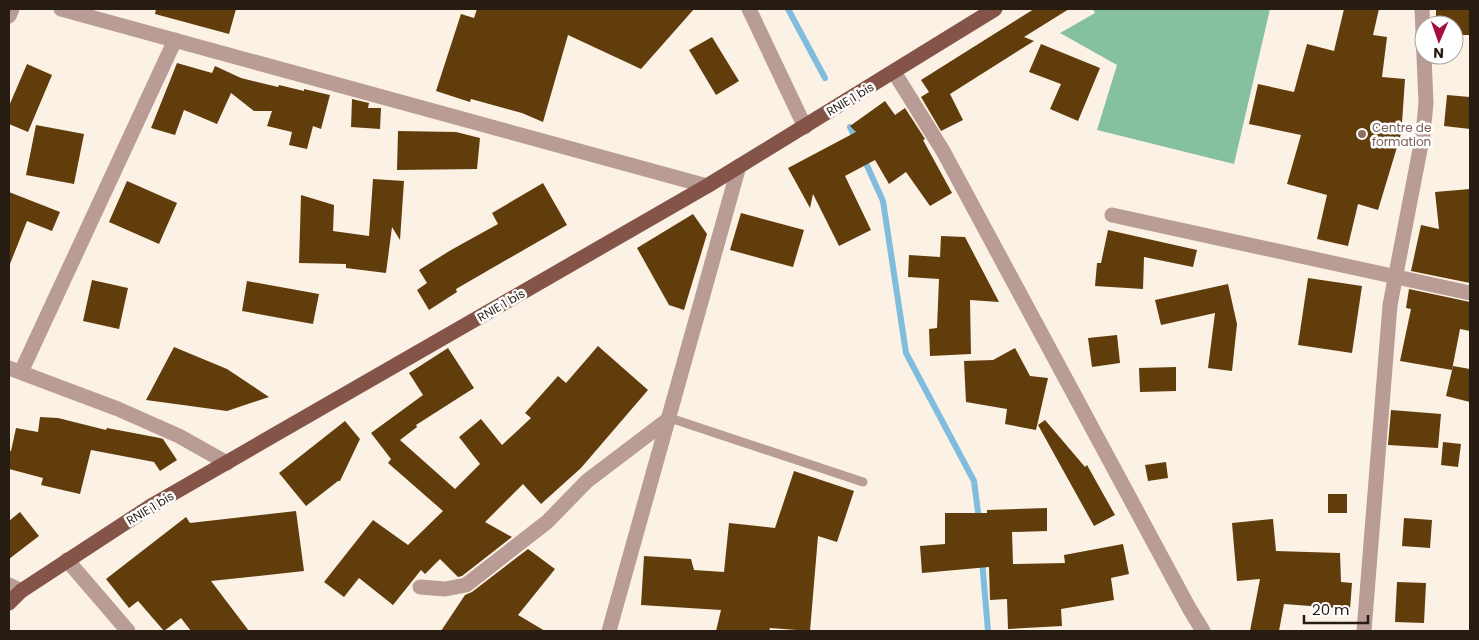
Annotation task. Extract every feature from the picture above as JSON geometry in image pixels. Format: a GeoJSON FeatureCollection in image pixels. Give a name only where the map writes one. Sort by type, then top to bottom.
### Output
{"type":"FeatureCollection","features":[{"type":"Feature","properties":{"kind":"main road","name":"RNIE 1 bis"},"geometry":{"type":"LineString","coordinates":[[9,603],[15,588],[67,560],[151,506],[707,186],[995,9]]}},
{"type":"Feature","properties":{"kind":"street"},"geometry":{"type":"LineString","coordinates":[[9,16],[12,9]]}},
{"type":"Feature","properties":{"kind":"street"},"geometry":{"type":"LineString","coordinates":[[61,9],[707,186]]}},
{"type":"Feature","properties":{"kind":"street"},"geometry":{"type":"LineString","coordinates":[[750,9],[805,127]]}},
{"type":"Feature","properties":{"kind":"street"},"geometry":{"type":"LineString","coordinates":[[1364,631],[1388,328],[1423,134],[1426,103],[1422,9]]}},
{"type":"Feature","properties":{"kind":"street"},"geometry":{"type":"LineString","coordinates":[[175,40],[15,370],[179,436],[226,463]]}},
{"type":"Feature","properties":{"kind":"street"},"geometry":{"type":"LineString","coordinates":[[894,72],[943,151],[1203,631]]}},
{"type":"Feature","properties":{"kind":"street"},"geometry":{"type":"LineString","coordinates":[[609,631],[739,166]]}},
{"type":"Feature","properties":{"kind":"street"},"geometry":{"type":"LineString","coordinates":[[1112,215],[1470,293]]}},
{"type":"Feature","properties":{"kind":"street"},"geometry":{"type":"LineString","coordinates":[[420,588],[445,589],[466,585],[547,522],[587,481],[670,418]]}},
{"type":"Feature","properties":{"kind":"street"},"geometry":{"type":"LineString","coordinates":[[67,560],[128,631]]}},
{"type":"Feature","properties":{"kind":"lane"},"geometry":{"type":"LineString","coordinates":[[670,418],[863,482]]}},
{"type":"Feature","properties":{"kind":"green space"},"geometry":{"type":"Polygon","coordinates":[[[1093,9],[1270,9],[1234,164],[1097,130],[1117,65],[1060,33],[1095,13],[1093,9]]]}},
{"type":"Feature","properties":{"kind":"building"},"geometry":{"type":"Polygon","coordinates":[[[156,9],[236,9],[229,34],[155,14],[156,9]]]}},
{"type":"Feature","properties":{"kind":"building"},"geometry":{"type":"Polygon","coordinates":[[[477,9],[694,9],[641,69],[568,35],[543,122],[522,113],[471,99],[470,102],[436,91],[461,14],[474,18],[477,9]]]}},
{"type":"Feature","properties":{"kind":"building"},"geometry":{"type":"Polygon","coordinates":[[[1034,9],[1069,9],[1024,37],[1034,41],[950,94],[963,120],[941,131],[921,97],[929,92],[921,80],[1034,9]]]}},
{"type":"Feature","properties":{"kind":"building"},"geometry":{"type":"Polygon","coordinates":[[[1344,9],[1379,9],[1373,35],[1387,37],[1382,77],[1405,79],[1402,123],[1404,124],[1378,210],[1358,204],[1348,246],[1317,239],[1327,195],[1287,184],[1301,135],[1249,124],[1258,84],[1294,92],[1307,44],[1334,51],[1344,9]]]}},
{"type":"Feature","properties":{"kind":"building"},"geometry":{"type":"Polygon","coordinates":[[[1436,9],[1470,9],[1470,35],[1464,35],[1464,15],[1436,15],[1436,9]]]}},
{"type":"Feature","properties":{"kind":"building"},"geometry":{"type":"Polygon","coordinates":[[[712,37],[739,81],[716,95],[689,50],[712,37]]]}},
{"type":"Feature","properties":{"kind":"building"},"geometry":{"type":"Polygon","coordinates":[[[1041,44],[1100,68],[1078,121],[1050,109],[1061,84],[1029,72],[1041,44]]]}},
{"type":"Feature","properties":{"kind":"building"},"geometry":{"type":"Polygon","coordinates":[[[177,63],[212,73],[215,66],[241,78],[278,87],[279,85],[330,95],[321,129],[313,126],[307,149],[289,145],[292,132],[267,126],[272,111],[254,111],[231,93],[217,124],[184,110],[175,135],[151,128],[177,63]]]}},
{"type":"Feature","properties":{"kind":"building"},"geometry":{"type":"Polygon","coordinates":[[[27,64],[52,75],[28,132],[9,124],[9,106],[27,64]]]}},
{"type":"Feature","properties":{"kind":"building"},"geometry":{"type":"Polygon","coordinates":[[[1447,95],[1470,97],[1470,129],[1444,126],[1447,95]]]}},
{"type":"Feature","properties":{"kind":"building"},"geometry":{"type":"Polygon","coordinates":[[[352,99],[369,103],[368,108],[381,108],[380,129],[351,127],[352,99]]]}},
{"type":"Feature","properties":{"kind":"building"},"geometry":{"type":"Polygon","coordinates":[[[885,101],[895,115],[905,108],[925,139],[923,140],[952,193],[930,206],[906,172],[889,184],[875,160],[845,176],[871,230],[839,246],[813,194],[810,208],[788,168],[856,132],[850,126],[885,101]]]}},
{"type":"Feature","properties":{"kind":"building"},"geometry":{"type":"Polygon","coordinates":[[[36,125],[84,134],[74,184],[26,175],[36,125]]]}},
{"type":"Feature","properties":{"kind":"building"},"geometry":{"type":"Polygon","coordinates":[[[398,131],[456,132],[480,138],[477,169],[397,170],[398,131]]]}},
{"type":"Feature","properties":{"kind":"building"},"geometry":{"type":"Polygon","coordinates":[[[373,179],[404,181],[400,240],[392,227],[386,273],[346,268],[346,264],[299,263],[301,195],[334,205],[333,231],[369,236],[373,179]]]}},
{"type":"Feature","properties":{"kind":"building"},"geometry":{"type":"Polygon","coordinates":[[[127,181],[177,203],[159,244],[109,222],[127,181]]]}},
{"type":"Feature","properties":{"kind":"building"},"geometry":{"type":"Polygon","coordinates":[[[543,183],[567,225],[456,289],[457,292],[429,310],[417,290],[427,283],[419,270],[498,224],[492,213],[543,183]]]}},
{"type":"Feature","properties":{"kind":"building"},"geometry":{"type":"Polygon","coordinates":[[[1470,189],[1470,283],[1411,271],[1421,225],[1439,229],[1435,192],[1470,189]]]}},
{"type":"Feature","properties":{"kind":"building"},"geometry":{"type":"Polygon","coordinates":[[[9,192],[60,212],[52,231],[27,221],[10,264],[9,192]]]}},
{"type":"Feature","properties":{"kind":"building"},"geometry":{"type":"Polygon","coordinates":[[[741,213],[804,230],[793,267],[730,250],[741,213]]]}},
{"type":"Feature","properties":{"kind":"building"},"geometry":{"type":"Polygon","coordinates":[[[693,214],[707,234],[684,310],[669,305],[637,248],[693,214]]]}},
{"type":"Feature","properties":{"kind":"building"},"geometry":{"type":"Polygon","coordinates":[[[1108,230],[1197,250],[1193,267],[1144,257],[1143,289],[1095,286],[1097,263],[1101,263],[1108,230]]]}},
{"type":"Feature","properties":{"kind":"building"},"geometry":{"type":"Polygon","coordinates":[[[941,236],[965,237],[999,302],[970,300],[971,354],[930,356],[929,329],[937,328],[939,279],[908,277],[909,255],[940,257],[941,236]]]}},
{"type":"Feature","properties":{"kind":"building"},"geometry":{"type":"Polygon","coordinates":[[[1308,278],[1362,286],[1352,353],[1298,345],[1308,278]]]}},
{"type":"Feature","properties":{"kind":"building"},"geometry":{"type":"Polygon","coordinates":[[[92,280],[128,288],[119,329],[83,321],[92,280]]]}},
{"type":"Feature","properties":{"kind":"building"},"geometry":{"type":"Polygon","coordinates":[[[247,281],[319,294],[313,324],[242,311],[247,281]]]}},
{"type":"Feature","properties":{"kind":"building"},"geometry":{"type":"Polygon","coordinates":[[[1228,284],[1237,324],[1232,371],[1208,368],[1215,313],[1161,325],[1155,300],[1228,284]]]}},
{"type":"Feature","properties":{"kind":"building"},"geometry":{"type":"Polygon","coordinates":[[[1409,289],[1470,302],[1470,331],[1460,329],[1452,370],[1400,361],[1411,309],[1406,308],[1409,289]]]}},
{"type":"Feature","properties":{"kind":"building"},"geometry":{"type":"Polygon","coordinates":[[[1117,335],[1120,363],[1092,367],[1088,338],[1117,335]]]}},
{"type":"Feature","properties":{"kind":"building"},"geometry":{"type":"Polygon","coordinates":[[[598,346],[648,390],[581,468],[541,504],[523,484],[485,522],[512,537],[462,576],[458,577],[440,559],[425,574],[421,570],[393,605],[359,578],[344,597],[324,582],[373,520],[408,545],[443,511],[388,463],[391,459],[371,433],[423,395],[409,373],[448,348],[474,388],[416,425],[417,427],[400,440],[455,489],[480,464],[459,437],[481,419],[502,445],[531,418],[525,413],[558,376],[566,383],[598,346]]]}},
{"type":"Feature","properties":{"kind":"building"},"geometry":{"type":"Polygon","coordinates":[[[174,347],[227,369],[269,397],[227,411],[146,400],[174,347]]]}},
{"type":"Feature","properties":{"kind":"building"},"geometry":{"type":"Polygon","coordinates":[[[1015,348],[1030,376],[1048,378],[1036,430],[1005,424],[1007,409],[966,402],[964,361],[993,360],[1015,348]]]}},
{"type":"Feature","properties":{"kind":"building"},"geometry":{"type":"Polygon","coordinates":[[[1453,366],[1470,369],[1470,402],[1446,396],[1453,366]]]}},
{"type":"Feature","properties":{"kind":"building"},"geometry":{"type":"Polygon","coordinates":[[[1176,367],[1176,391],[1140,392],[1139,368],[1176,367]]]}},
{"type":"Feature","properties":{"kind":"building"},"geometry":{"type":"Polygon","coordinates":[[[1391,410],[1441,414],[1438,448],[1388,445],[1391,410]]]}},
{"type":"Feature","properties":{"kind":"building"},"geometry":{"type":"Polygon","coordinates":[[[40,417],[58,418],[106,430],[107,428],[160,438],[163,439],[177,460],[160,471],[154,462],[91,450],[80,494],[41,485],[43,478],[9,469],[9,450],[11,451],[16,428],[38,432],[40,417]]]}},
{"type":"Feature","properties":{"kind":"building"},"geometry":{"type":"Polygon","coordinates":[[[1045,420],[1085,467],[1087,465],[1115,515],[1094,526],[1038,425],[1045,420]]]}},
{"type":"Feature","properties":{"kind":"building"},"geometry":{"type":"Polygon","coordinates":[[[345,421],[360,439],[340,481],[306,506],[279,473],[345,421]]]}},
{"type":"Feature","properties":{"kind":"building"},"geometry":{"type":"Polygon","coordinates":[[[1443,442],[1461,444],[1458,467],[1441,465],[1443,442]]]}},
{"type":"Feature","properties":{"kind":"building"},"geometry":{"type":"Polygon","coordinates":[[[1166,462],[1168,478],[1148,481],[1145,465],[1166,462]]]}},
{"type":"Feature","properties":{"kind":"building"},"geometry":{"type":"Polygon","coordinates":[[[794,471],[854,491],[837,542],[818,536],[810,631],[770,628],[769,631],[716,631],[721,610],[641,605],[644,556],[691,559],[694,570],[724,572],[729,523],[775,528],[794,471]]]}},
{"type":"Feature","properties":{"kind":"building"},"geometry":{"type":"Polygon","coordinates":[[[1328,494],[1347,494],[1347,513],[1328,513],[1328,494]]]}},
{"type":"Feature","properties":{"kind":"building"},"geometry":{"type":"Polygon","coordinates":[[[1047,508],[1047,531],[1012,532],[1013,564],[1065,563],[1064,555],[1123,544],[1129,574],[1111,578],[1114,600],[1061,609],[1062,626],[1008,629],[1007,599],[990,600],[989,567],[922,573],[920,546],[945,544],[945,513],[987,513],[987,510],[1047,508]]]}},
{"type":"Feature","properties":{"kind":"building"},"geometry":{"type":"Polygon","coordinates":[[[296,511],[304,571],[211,581],[249,631],[191,631],[181,618],[164,631],[138,601],[129,608],[106,579],[186,517],[190,523],[296,511]]]}},
{"type":"Feature","properties":{"kind":"building"},"geometry":{"type":"Polygon","coordinates":[[[20,512],[39,536],[9,559],[9,521],[20,512]]]}},
{"type":"Feature","properties":{"kind":"building"},"geometry":{"type":"Polygon","coordinates":[[[1404,518],[1432,520],[1430,548],[1402,546],[1404,518]]]}},
{"type":"Feature","properties":{"kind":"building"},"geometry":{"type":"Polygon","coordinates":[[[1273,519],[1276,551],[1340,553],[1341,582],[1352,583],[1350,609],[1284,604],[1279,631],[1250,631],[1260,579],[1237,581],[1232,523],[1273,519]]]}},
{"type":"Feature","properties":{"kind":"building"},"geometry":{"type":"Polygon","coordinates":[[[528,549],[555,569],[518,615],[545,631],[441,631],[465,595],[472,592],[528,549]]]}},
{"type":"Feature","properties":{"kind":"building"},"geometry":{"type":"Polygon","coordinates":[[[1397,582],[1426,583],[1424,623],[1395,622],[1397,582]]]}},
{"type":"Feature","properties":{"kind":"waterway"},"geometry":{"type":"LineString","coordinates":[[788,9],[825,78]]}},
{"type":"Feature","properties":{"kind":"waterway"},"geometry":{"type":"LineString","coordinates":[[850,127],[856,140]]}},
{"type":"Feature","properties":{"kind":"waterway"},"geometry":{"type":"LineString","coordinates":[[864,159],[883,201],[906,353],[974,481],[979,520]]}},
{"type":"Feature","properties":{"kind":"waterway"},"geometry":{"type":"LineString","coordinates":[[982,560],[988,631]]}},
{"type":"Feature","properties":{"kind":"place","name":"Centre de formation"},"geometry":{"type":"Point","coordinates":[1362,134]}}]}
